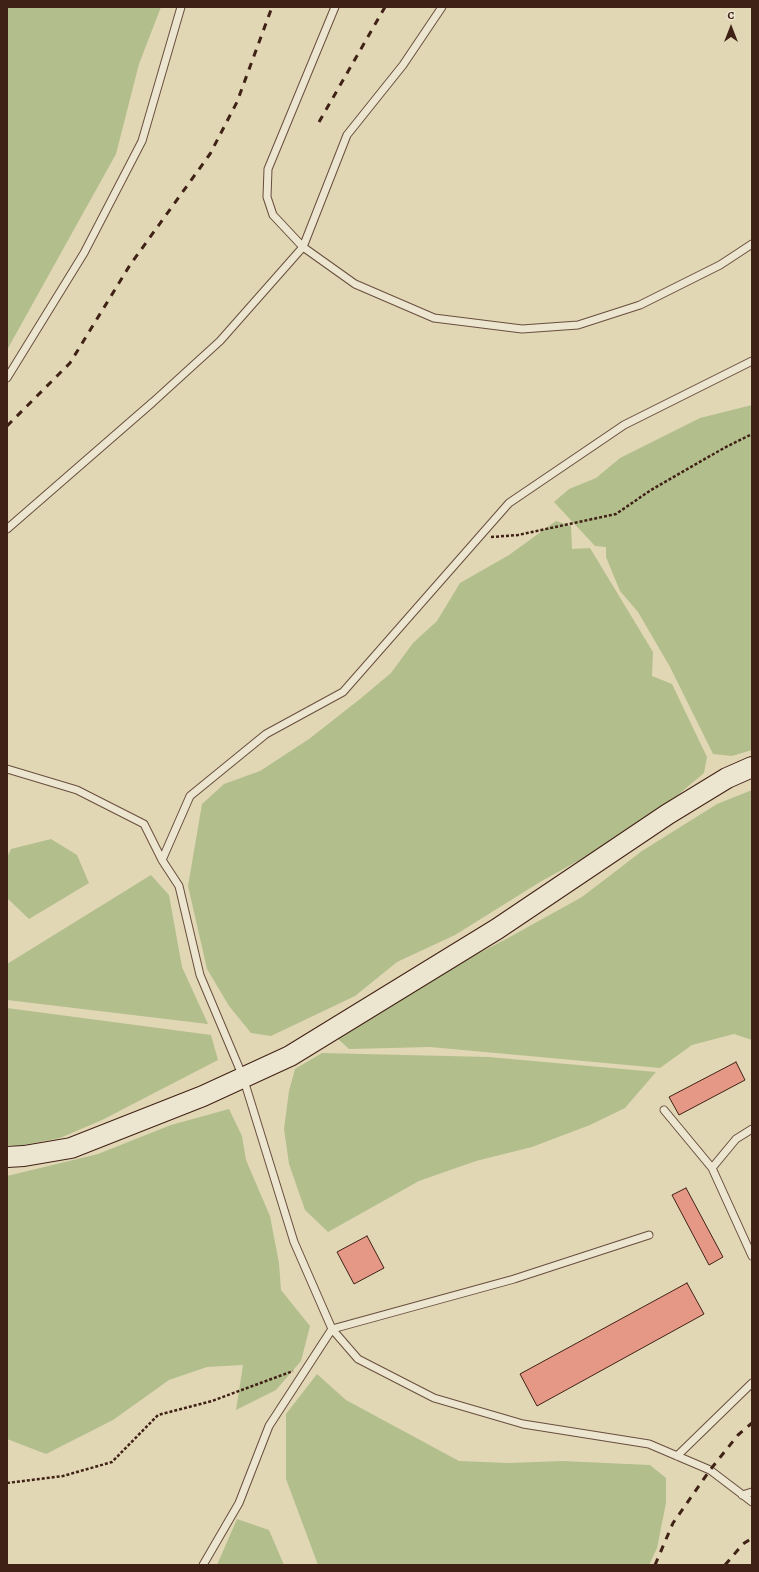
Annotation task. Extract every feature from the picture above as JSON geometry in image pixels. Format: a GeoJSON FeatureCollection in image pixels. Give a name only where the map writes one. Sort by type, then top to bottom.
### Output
{"type":"FeatureCollection","features":[{"type":"Feature","properties":{"kind":"street"},"geometry":{"type":"LineString","coordinates":[[7,1157],[24,1156],[71,1148],[204,1096],[290,1056],[490,933],[668,814],[727,778],[752,767]]}},
{"type":"Feature","properties":{"kind":"lane"},"geometry":{"type":"LineString","coordinates":[[7,378],[84,253],[142,141],[181,7]]}},
{"type":"Feature","properties":{"kind":"lane"},"geometry":{"type":"LineString","coordinates":[[335,7],[268,169],[267,197],[273,215],[303,247],[355,284],[434,318],[522,329],[578,326],[640,305],[720,265],[752,244]]}},
{"type":"Feature","properties":{"kind":"lane"},"geometry":{"type":"LineString","coordinates":[[7,529],[153,402],[220,341],[303,247],[347,135],[403,65],[442,7]]}},
{"type":"Feature","properties":{"kind":"lane"},"geometry":{"type":"LineString","coordinates":[[162,860],[190,796],[266,734],[343,692],[509,503],[624,425],[752,361]]}},
{"type":"Feature","properties":{"kind":"lane"},"geometry":{"type":"LineString","coordinates":[[7,770],[77,790],[144,824],[162,860],[179,886],[200,975],[243,1077],[294,1242],[332,1329],[358,1359],[434,1398],[523,1424],[649,1444],[710,1470],[752,1502]]}},
{"type":"Feature","properties":{"kind":"lane"},"geometry":{"type":"LineString","coordinates":[[664,1110],[712,1168],[752,1256]]}},
{"type":"Feature","properties":{"kind":"lane"},"geometry":{"type":"LineString","coordinates":[[712,1168],[736,1139],[752,1129]]}},
{"type":"Feature","properties":{"kind":"lane"},"geometry":{"type":"LineString","coordinates":[[203,1565],[239,1503],[269,1426],[332,1329],[514,1279],[649,1235]]}},
{"type":"Feature","properties":{"kind":"lane"},"geometry":{"type":"LineString","coordinates":[[677,1456],[752,1382]]}},
{"type":"Feature","properties":{"kind":"lane"},"geometry":{"type":"LineString","coordinates":[[742,1495],[752,1492]]}},
{"type":"Feature","properties":{"kind":"path"},"geometry":{"type":"LineString","coordinates":[[479,538],[518,535],[616,514],[651,490],[724,448],[752,434]]}},
{"type":"Feature","properties":{"kind":"path"},"geometry":{"type":"LineString","coordinates":[[7,1483],[62,1476],[112,1462],[158,1415],[212,1401],[309,1366]]}},
{"type":"Feature","properties":{"kind":"green space"},"geometry":{"type":"Polygon","coordinates":[[[7,7],[161,7],[139,64],[116,154],[7,350],[7,7]]]}},
{"type":"Feature","properties":{"kind":"green space"},"geometry":{"type":"Polygon","coordinates":[[[752,405],[752,750],[732,756],[713,754],[670,667],[638,612],[620,591],[606,557],[606,547],[595,546],[554,502],[569,489],[596,478],[620,458],[700,418],[752,405]]]}},
{"type":"Feature","properties":{"kind":"green space"},"geometry":{"type":"Polygon","coordinates":[[[556,521],[571,526],[572,549],[590,548],[653,652],[652,676],[672,684],[707,757],[704,773],[660,810],[628,833],[540,882],[455,935],[397,962],[355,996],[271,1036],[251,1033],[229,1006],[207,969],[188,886],[202,804],[224,784],[260,771],[309,739],[360,699],[391,673],[413,643],[437,621],[460,583],[509,555],[556,521]]]}},
{"type":"Feature","properties":{"kind":"green space"},"geometry":{"type":"Polygon","coordinates":[[[752,790],[752,1040],[734,1034],[692,1045],[660,1068],[430,1047],[349,1049],[336,1037],[433,977],[582,897],[642,851],[717,804],[752,790]]]}},
{"type":"Feature","properties":{"kind":"green space"},"geometry":{"type":"Polygon","coordinates":[[[51,839],[77,855],[89,883],[29,919],[7,898],[7,857],[11,849],[51,839]]]}},
{"type":"Feature","properties":{"kind":"green space"},"geometry":{"type":"Polygon","coordinates":[[[151,875],[169,895],[182,967],[208,1024],[7,1000],[7,964],[151,875]]]}},
{"type":"Feature","properties":{"kind":"green space"},"geometry":{"type":"Polygon","coordinates":[[[7,1008],[211,1035],[218,1060],[102,1120],[60,1138],[18,1146],[7,1145],[7,1008]]]}},
{"type":"Feature","properties":{"kind":"green space"},"geometry":{"type":"Polygon","coordinates":[[[322,1053],[489,1057],[656,1072],[625,1108],[590,1125],[532,1147],[476,1161],[419,1181],[328,1232],[305,1210],[289,1164],[284,1129],[289,1091],[295,1069],[322,1053]]]}},
{"type":"Feature","properties":{"kind":"green space"},"geometry":{"type":"Polygon","coordinates":[[[229,1109],[242,1136],[246,1160],[270,1216],[279,1263],[281,1290],[310,1326],[301,1361],[276,1390],[236,1410],[243,1365],[207,1367],[169,1380],[113,1420],[46,1454],[7,1439],[7,1176],[98,1154],[171,1125],[229,1109]]]}},
{"type":"Feature","properties":{"kind":"green space"},"geometry":{"type":"Polygon","coordinates":[[[317,1374],[346,1400],[459,1461],[509,1463],[562,1461],[650,1465],[666,1478],[666,1503],[657,1548],[649,1565],[318,1565],[286,1479],[286,1414],[317,1374]]]}},
{"type":"Feature","properties":{"kind":"green space"},"geometry":{"type":"Polygon","coordinates":[[[237,1519],[269,1530],[284,1565],[217,1565],[237,1519]]]}},
{"type":"Feature","properties":{"kind":"building"},"geometry":{"type":"Polygon","coordinates":[[[736,1062],[745,1080],[679,1115],[669,1097],[736,1062]]]}},
{"type":"Feature","properties":{"kind":"building"},"geometry":{"type":"Polygon","coordinates":[[[686,1188],[723,1257],[709,1265],[672,1195],[686,1188]]]}},
{"type":"Feature","properties":{"kind":"building"},"geometry":{"type":"Polygon","coordinates":[[[367,1236],[384,1268],[354,1284],[337,1252],[367,1236]]]}},
{"type":"Feature","properties":{"kind":"building"},"geometry":{"type":"Polygon","coordinates":[[[687,1283],[704,1314],[537,1406],[520,1374],[687,1283]]]}},
{"type":"Feature","properties":{"kind":"railway"},"geometry":{"type":"LineString","coordinates":[[7,426],[70,363],[130,265],[210,154],[237,102],[272,7]]}},
{"type":"Feature","properties":{"kind":"railway"},"geometry":{"type":"LineString","coordinates":[[319,122],[385,7]]}},
{"type":"Feature","properties":{"kind":"railway"},"geometry":{"type":"LineString","coordinates":[[655,1565],[673,1523],[710,1470],[738,1435],[752,1423]]}},
{"type":"Feature","properties":{"kind":"railway"},"geometry":{"type":"LineString","coordinates":[[725,1565],[743,1544],[752,1538]]}}]}
